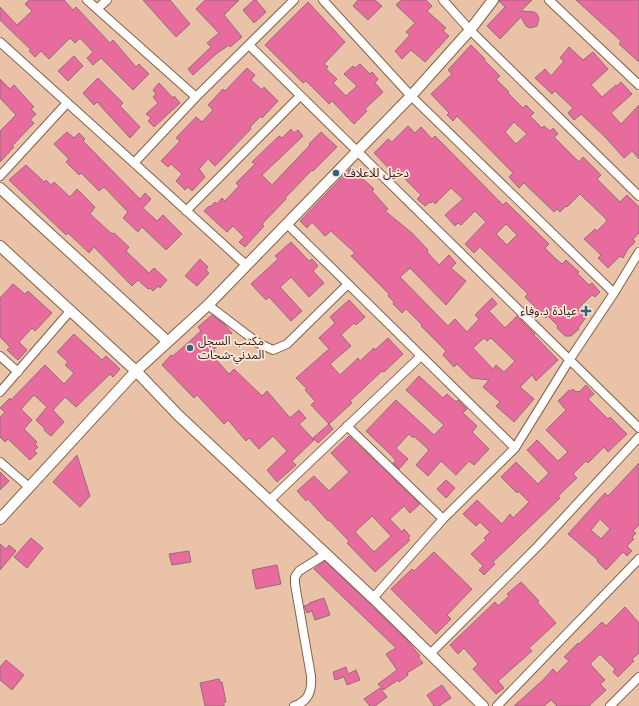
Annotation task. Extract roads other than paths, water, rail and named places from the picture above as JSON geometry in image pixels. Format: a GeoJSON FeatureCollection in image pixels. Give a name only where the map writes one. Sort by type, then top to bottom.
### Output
{"type":"FeatureCollection","features":[{"type":"Feature","properties":{"kind":"street"},"geometry":{"type":"LineString","coordinates":[[87,0],[196,97]]}},
{"type":"Feature","properties":{"kind":"street"},"geometry":{"type":"LineString","coordinates":[[97,9],[107,0]]}},
{"type":"Feature","properties":{"kind":"street"},"geometry":{"type":"LineString","coordinates":[[134,163],[196,97],[294,0]]}},
{"type":"Feature","properties":{"kind":"street"},"geometry":{"type":"LineString","coordinates":[[322,0],[411,96],[614,293]]}},
{"type":"Feature","properties":{"kind":"street"},"geometry":{"type":"LineString","coordinates":[[442,0],[470,30],[639,196]]}},
{"type":"Feature","properties":{"kind":"street"},"geometry":{"type":"LineString","coordinates":[[0,519],[136,370],[166,341],[208,305],[411,96],[470,30],[493,0]]}},
{"type":"Feature","properties":{"kind":"street"},"geometry":{"type":"LineString","coordinates":[[549,0],[639,86]]}},
{"type":"Feature","properties":{"kind":"street"},"geometry":{"type":"LineString","coordinates":[[0,42],[246,265]]}},
{"type":"Feature","properties":{"kind":"street"},"geometry":{"type":"LineString","coordinates":[[249,45],[639,428]]}},
{"type":"Feature","properties":{"kind":"street"},"geometry":{"type":"LineString","coordinates":[[186,211],[300,96]]}},
{"type":"Feature","properties":{"kind":"street"},"geometry":{"type":"LineString","coordinates":[[0,176],[67,103]]}},
{"type":"Feature","properties":{"kind":"street"},"geometry":{"type":"LineString","coordinates":[[0,188],[166,341]]}},
{"type":"Feature","properties":{"kind":"street"},"geometry":{"type":"LineString","coordinates":[[287,224],[515,448]]}},
{"type":"Feature","properties":{"kind":"street"},"geometry":{"type":"LineString","coordinates":[[0,246],[136,370],[178,415],[373,598],[483,706]]}},
{"type":"Feature","properties":{"kind":"street"},"geometry":{"type":"LineString","coordinates":[[373,598],[443,519],[515,448],[639,252]]}},
{"type":"Feature","properties":{"kind":"street"},"geometry":{"type":"LineString","coordinates":[[208,305],[258,343],[273,350],[287,344],[348,284]]}},
{"type":"Feature","properties":{"kind":"street"},"geometry":{"type":"LineString","coordinates":[[0,392],[71,310]]}},
{"type":"Feature","properties":{"kind":"street"},"geometry":{"type":"LineString","coordinates":[[0,356],[18,372]]}},
{"type":"Feature","properties":{"kind":"street"},"geometry":{"type":"LineString","coordinates":[[270,500],[421,356]]}},
{"type":"Feature","properties":{"kind":"street"},"geometry":{"type":"LineString","coordinates":[[347,426],[443,519]]}},
{"type":"Feature","properties":{"kind":"street"},"geometry":{"type":"LineString","coordinates":[[430,654],[538,546],[639,437]]}},
{"type":"Feature","properties":{"kind":"street"},"geometry":{"type":"LineString","coordinates":[[0,462],[29,487]]}},
{"type":"Feature","properties":{"kind":"street"},"geometry":{"type":"LineString","coordinates":[[294,706],[306,700],[312,687],[295,577],[299,571],[326,554]]}},
{"type":"Feature","properties":{"kind":"street"},"geometry":{"type":"LineString","coordinates":[[497,706],[639,559]]}},
{"type":"Feature","properties":{"kind":"street"},"geometry":{"type":"LineString","coordinates":[[610,706],[639,677]]}},
{"type":"Feature","properties":{"kind":"place","name":"دخيل للاعلاف"},"geometry":{"type":"Point","coordinates":[336,173]}},
{"type":"Feature","properties":{"kind":"place","name":"عيادة د.وفاء"},"geometry":{"type":"Point","coordinates":[586,311]}},
{"type":"Feature","properties":{"kind":"place","name":"مكتب السجل المدني-شحات"},"geometry":{"type":"Point","coordinates":[190,348]}}]}
